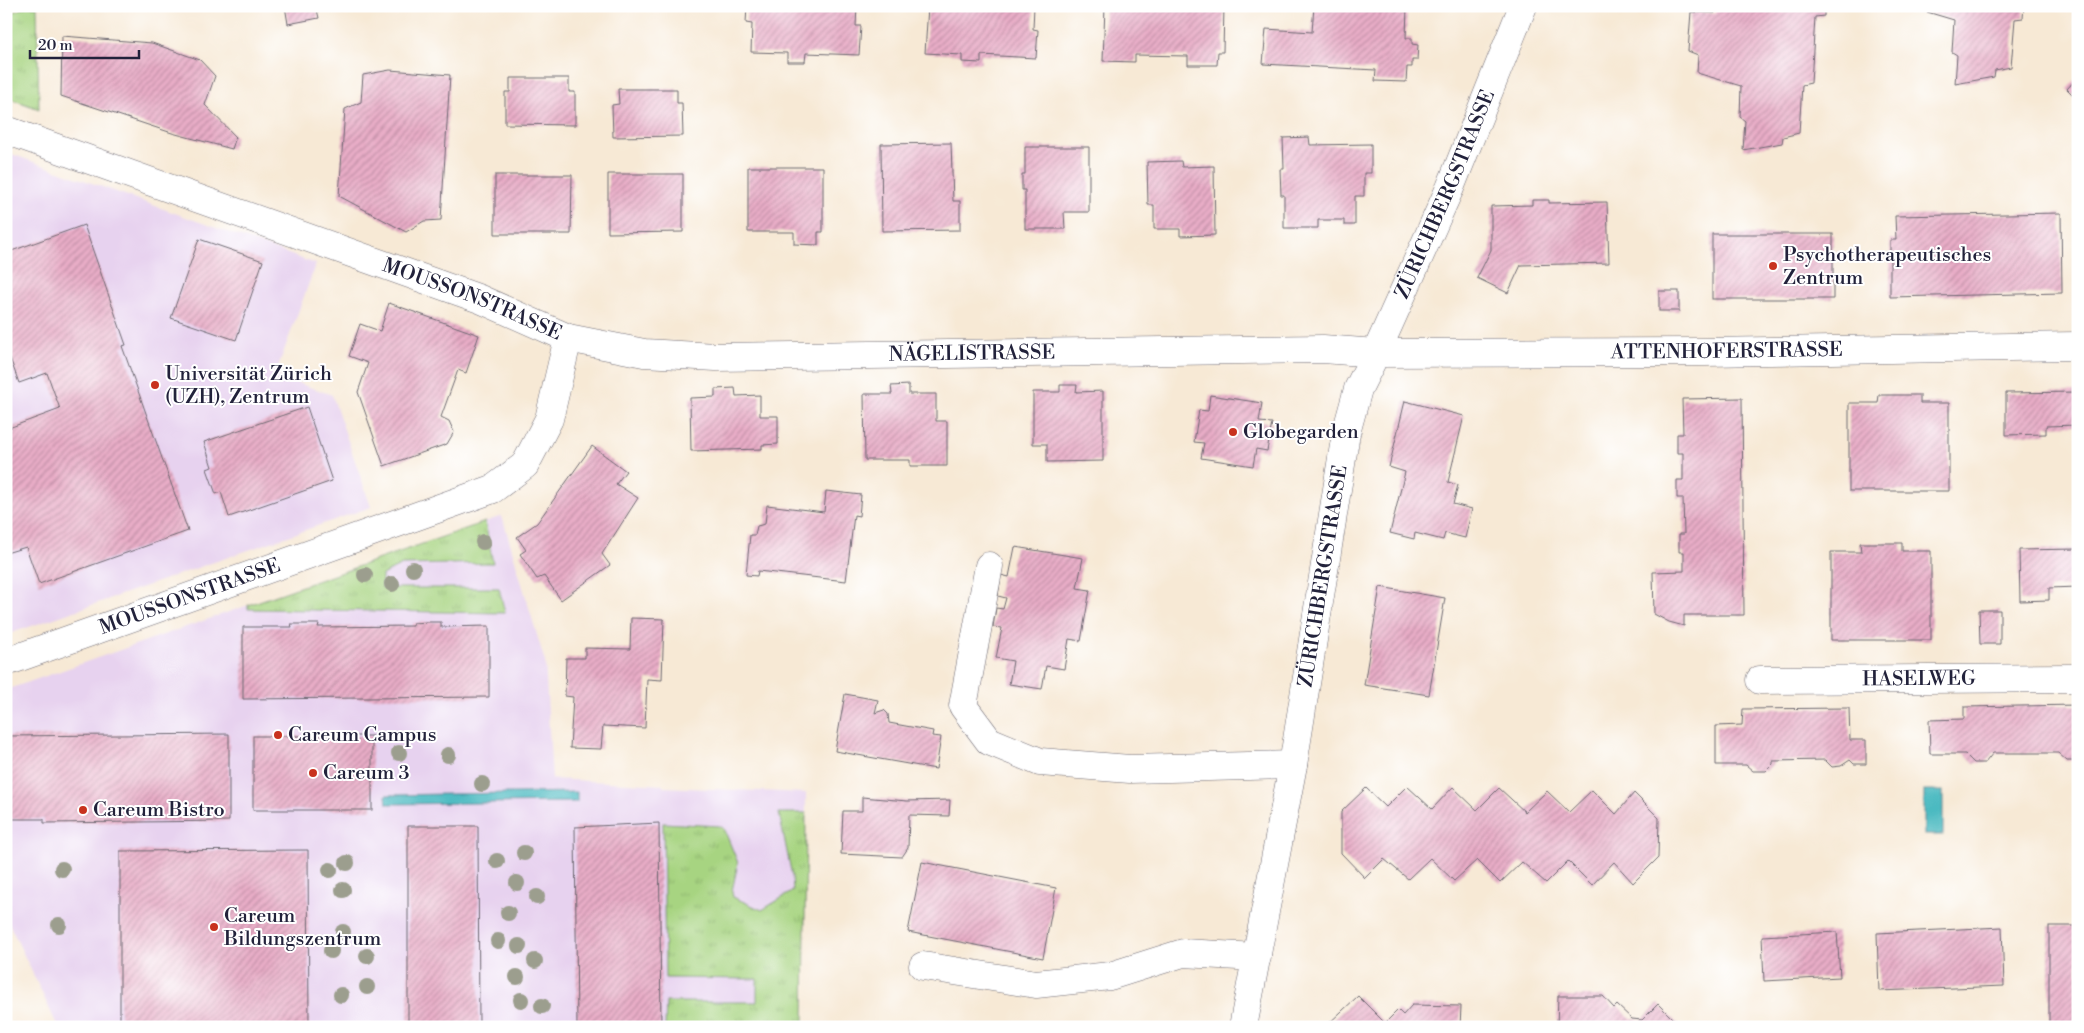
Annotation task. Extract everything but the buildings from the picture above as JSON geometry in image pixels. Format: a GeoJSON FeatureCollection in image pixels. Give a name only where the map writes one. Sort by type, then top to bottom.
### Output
{"type":"FeatureCollection","features":[{"type":"Feature","properties":{"kind":"street","name":"ZÜRICHBERGSTRASSE"},"geometry":{"type":"LineString","coordinates":[[1243,1027],[1258,957],[1293,765],[1346,433],[1358,389],[1450,188],[1523,6]]}},
{"type":"Feature","properties":{"kind":"street","name":"MOUSSONSTRASSE"},"geometry":{"type":"LineString","coordinates":[[6,130],[480,299],[568,338],[549,419],[525,464],[493,489],[12,660]]}},
{"type":"Feature","properties":{"kind":"street","name":"NÄGELISTRASSE"},"geometry":{"type":"LineString","coordinates":[[568,338],[644,353],[716,357],[1323,349],[1376,353]]}},
{"type":"Feature","properties":{"kind":"street","name":"ATTENHOFERSTRASSE"},"geometry":{"type":"LineString","coordinates":[[1376,353],[1705,352],[2078,346]]}},
{"type":"Feature","properties":{"kind":"street"},"geometry":{"type":"LineString","coordinates":[[989,566],[963,706],[989,741],[1040,762],[1130,769],[1293,765]]}},
{"type":"Feature","properties":{"kind":"street","name":"HASELWEG"},"geometry":{"type":"LineString","coordinates":[[1760,680],[2078,678]]}},
{"type":"Feature","properties":{"kind":"street"},"geometry":{"type":"LineString","coordinates":[[922,966],[1036,984],[1110,976],[1183,953],[1258,957]]}},
{"type":"Feature","properties":{"kind":"shaded area","name":"Universität Zürich (UZH), Zentrum"},"geometry":{"type":"Polygon","coordinates":[[[6,152],[316,264],[275,375],[332,395],[371,507],[6,635],[6,152]]]}},
{"type":"Feature","properties":{"kind":"shaded area","name":"Careum Campus"},"geometry":{"type":"Polygon","coordinates":[[[502,516],[545,662],[552,779],[663,785],[663,787],[806,793],[804,1027],[58,1027],[6,917],[6,690],[502,516]]]}},
{"type":"Feature","properties":{"kind":"green space"},"geometry":{"type":"Polygon","coordinates":[[[28,6],[37,6],[39,109],[6,97],[6,15],[28,6]]]}},
{"type":"Feature","properties":{"kind":"green space"},"geometry":{"type":"Polygon","coordinates":[[[485,522],[493,563],[402,565],[382,575],[382,588],[499,588],[505,613],[248,609],[248,605],[485,522]]]}},
{"type":"Feature","properties":{"kind":"green space"},"geometry":{"type":"Polygon","coordinates":[[[779,813],[806,813],[804,1027],[665,1027],[666,1002],[757,1002],[757,979],[665,978],[663,823],[720,826],[724,829],[738,863],[732,891],[733,897],[762,910],[793,891],[792,876],[779,813]]]}},
{"type":"Feature","properties":{"kind":"water"},"geometry":{"type":"Polygon","coordinates":[[[1924,791],[1943,791],[1943,835],[1924,835],[1924,791]]]}},
{"type":"Feature","properties":{"kind":"water"},"geometry":{"type":"Polygon","coordinates":[[[577,792],[577,802],[387,804],[386,795],[577,792]]]}},
{"type":"Feature","properties":{"kind":"tram line"},"geometry":{"type":"LineString","coordinates":[[6,1020],[9,1027]]}},
{"type":"Feature","properties":{"kind":"place","name":"Psychotherapeutisches Zentrum"},"geometry":{"type":"Point","coordinates":[1773,266]}},
{"type":"Feature","properties":{"kind":"place","name":"Universität Zürich (UZH), Zentrum"},"geometry":{"type":"Point","coordinates":[155,385]}},
{"type":"Feature","properties":{"kind":"place","name":"Globegarden"},"geometry":{"type":"Point","coordinates":[1233,432]}},
{"type":"Feature","properties":{"kind":"place","name":"Careum Campus"},"geometry":{"type":"Point","coordinates":[278,735]}},
{"type":"Feature","properties":{"kind":"place","name":"Careum 3"},"geometry":{"type":"Point","coordinates":[313,773]}},
{"type":"Feature","properties":{"kind":"place","name":"Careum Bistro"},"geometry":{"type":"Point","coordinates":[83,810]}},
{"type":"Feature","properties":{"kind":"place","name":"Careum Bildungszentrum"},"geometry":{"type":"Point","coordinates":[214,927]}}]}
